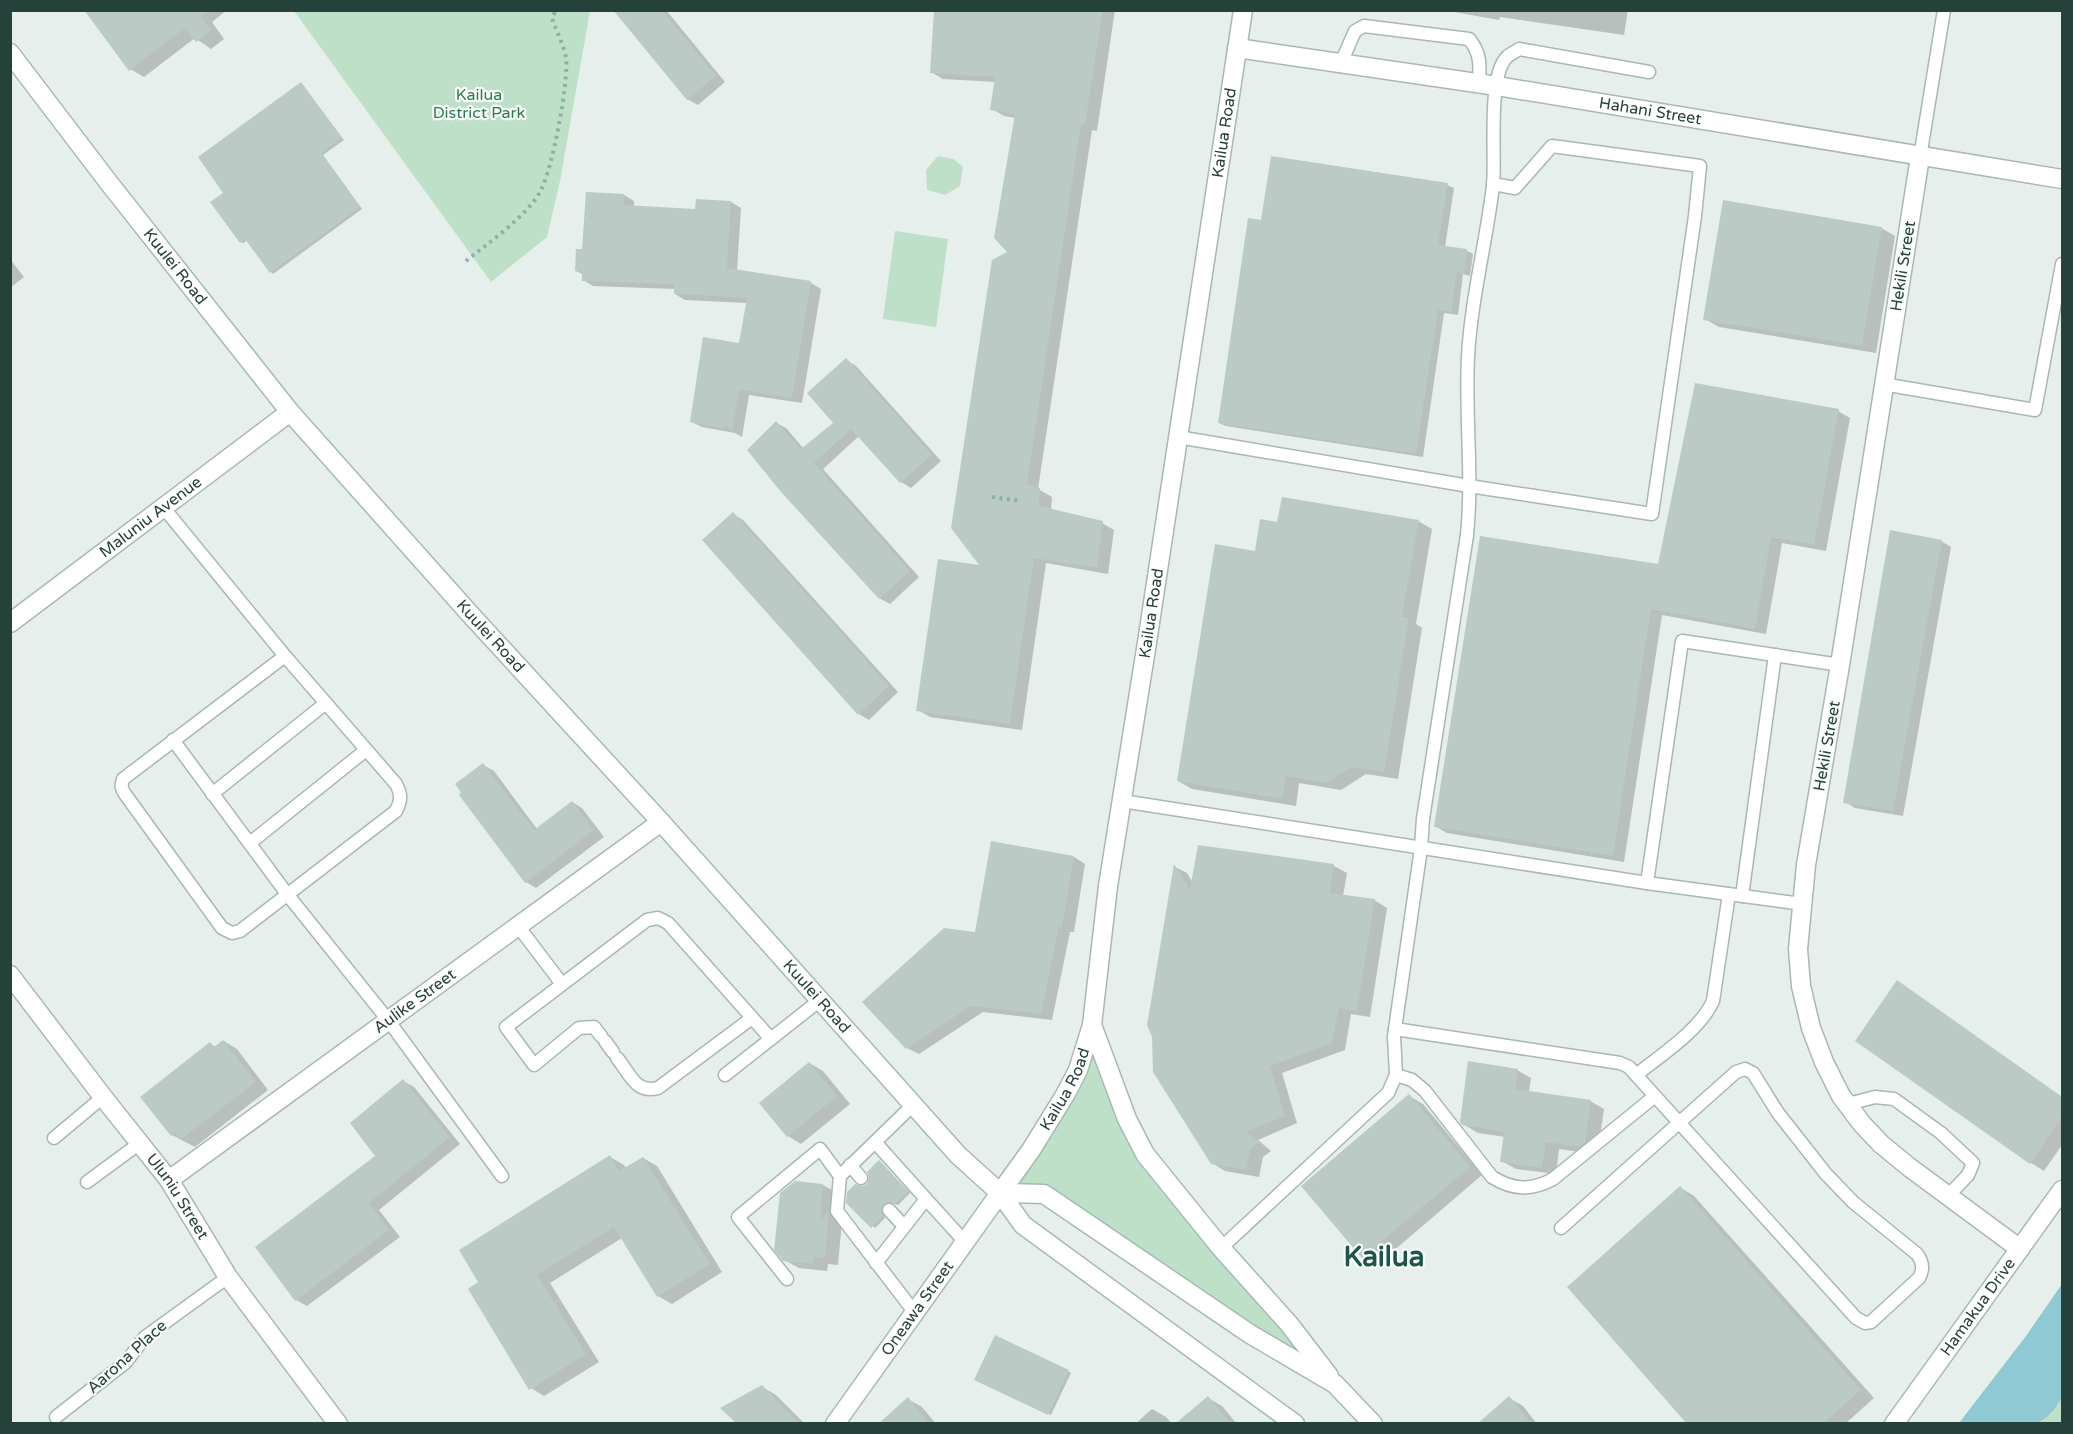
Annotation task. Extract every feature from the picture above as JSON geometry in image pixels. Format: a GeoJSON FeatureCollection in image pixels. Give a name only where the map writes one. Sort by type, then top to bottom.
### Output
{"type":"FeatureCollection","features":[{"type":"Feature","properties":{"kind":"street","name":"Kailua Road"},"geometry":{"type":"LineString","coordinates":[[1000,1193],[1031,1150],[1065,1095],[1078,1070],[1092,1025],[1098,962],[1243,10]]}},
{"type":"Feature","properties":{"kind":"street","name":"Hahani Street"},"geometry":{"type":"LineString","coordinates":[[1238,48],[1488,84],[2062,179]]}},
{"type":"Feature","properties":{"kind":"street","name":"Kuulei Road"},"geometry":{"type":"LineString","coordinates":[[10,53],[109,183],[290,412],[470,614],[661,822],[912,1105],[958,1155],[1000,1193]]}},
{"type":"Feature","properties":{"kind":"street","name":"Hekili Street"},"geometry":{"type":"LineString","coordinates":[[1920,157],[1806,865],[1798,949],[1808,1017],[1824,1062],[1862,1124],[1881,1144],[2020,1249]]}},
{"type":"Feature","properties":{"kind":"street","name":"Maluniu Avenue"},"geometry":{"type":"LineString","coordinates":[[10,623],[290,412]]}},
{"type":"Feature","properties":{"kind":"street","name":"Aulike Street"},"geometry":{"type":"LineString","coordinates":[[169,1180],[661,822]]}},
{"type":"Feature","properties":{"kind":"street","name":"Uluniu Street"},"geometry":{"type":"LineString","coordinates":[[10,975],[169,1180],[228,1277],[337,1423]]}},
{"type":"Feature","properties":{"kind":"street"},"geometry":{"type":"LineString","coordinates":[[1092,1025],[1127,1119],[1145,1153],[1221,1248],[1289,1324],[1335,1384],[1373,1424]]}},
{"type":"Feature","properties":{"kind":"street","name":"Hamakua Drive"},"geometry":{"type":"LineString","coordinates":[[1894,1424],[2062,1190]]}},
{"type":"Feature","properties":{"kind":"street"},"geometry":{"type":"LineString","coordinates":[[1000,1193],[1044,1194],[1250,1334],[1335,1384]]}},
{"type":"Feature","properties":{"kind":"street"},"geometry":{"type":"LineString","coordinates":[[1000,1193],[1023,1225],[1294,1424]]}},
{"type":"Feature","properties":{"kind":"street","name":"Oneawa Street"},"geometry":{"type":"LineString","coordinates":[[835,1424],[1000,1193]]}},
{"type":"Feature","properties":{"kind":"lane"},"geometry":{"type":"LineString","coordinates":[[1920,157],[1944,10]]}},
{"type":"Feature","properties":{"kind":"lane"},"geometry":{"type":"LineString","coordinates":[[1221,1248],[1388,1093],[1396,1075],[1395,1029],[1421,848],[1423,819],[1470,506],[1468,356],[1493,184],[1493,119],[1488,84],[1480,65],[1478,49],[1469,39],[1364,26],[1355,31],[1341,63]]}},
{"type":"Feature","properties":{"kind":"lane"},"geometry":{"type":"LineString","coordinates":[[1488,84],[1507,57],[1519,50],[1649,72]]}},
{"type":"Feature","properties":{"kind":"lane"},"geometry":{"type":"LineString","coordinates":[[1178,437],[1652,514],[1695,216],[1700,166],[1552,146],[1515,188],[1493,184]]}},
{"type":"Feature","properties":{"kind":"lane"},"geometry":{"type":"LineString","coordinates":[[1883,384],[2035,410],[2062,264]]}},
{"type":"Feature","properties":{"kind":"lane"},"geometry":{"type":"LineString","coordinates":[[164,507],[285,656],[401,792],[401,801],[396,812],[240,931],[232,933],[222,928],[121,788],[123,779],[285,656]]}},
{"type":"Feature","properties":{"kind":"lane"},"geometry":{"type":"LineString","coordinates":[[1647,883],[1682,641],[1840,665]]}},
{"type":"Feature","properties":{"kind":"lane"},"geometry":{"type":"LineString","coordinates":[[1636,1075],[1693,1028],[1709,1011],[1713,1001],[1735,895],[1775,655]]}},
{"type":"Feature","properties":{"kind":"lane"},"geometry":{"type":"LineString","coordinates":[[212,794],[326,703]]}},
{"type":"Feature","properties":{"kind":"lane"},"geometry":{"type":"LineString","coordinates":[[172,740],[287,894],[388,1020],[501,1176]]}},
{"type":"Feature","properties":{"kind":"lane"},"geometry":{"type":"LineString","coordinates":[[250,843],[366,750]]}},
{"type":"Feature","properties":{"kind":"lane"},"geometry":{"type":"LineString","coordinates":[[1122,801],[1647,883],[1802,904]]}},
{"type":"Feature","properties":{"kind":"lane"},"geometry":{"type":"LineString","coordinates":[[752,1018],[658,1088],[646,1089],[638,1086],[594,1027],[579,1028],[534,1065],[506,1027],[647,920],[657,918],[668,923],[771,1039]]}},
{"type":"Feature","properties":{"kind":"lane"},"geometry":{"type":"LineString","coordinates":[[518,926],[562,984]]}},
{"type":"Feature","properties":{"kind":"lane"},"geometry":{"type":"LineString","coordinates":[[725,1074],[819,1001]]}},
{"type":"Feature","properties":{"kind":"lane"},"geometry":{"type":"LineString","coordinates":[[1395,1029],[1620,1063],[1629,1067],[1655,1096],[1680,1123],[1860,1322],[1871,1322],[1919,1278],[1923,1266],[1917,1254],[1853,1202],[1826,1174],[1801,1144],[1750,1070],[1740,1069],[1736,1072],[1680,1123],[1561,1228]]}},
{"type":"Feature","properties":{"kind":"lane"},"geometry":{"type":"LineString","coordinates":[[1396,1075],[1412,1080],[1425,1091],[1492,1177],[1502,1183],[1525,1188],[1544,1184],[1553,1179],[1655,1096]]}},
{"type":"Feature","properties":{"kind":"lane"},"geometry":{"type":"LineString","coordinates":[[54,1138],[103,1097]]}},
{"type":"Feature","properties":{"kind":"lane"},"geometry":{"type":"LineString","coordinates":[[1848,1104],[1875,1097],[1894,1099],[1941,1133],[1965,1155],[1973,1163],[1968,1175],[1948,1196]]}},
{"type":"Feature","properties":{"kind":"lane"},"geometry":{"type":"LineString","coordinates":[[912,1105],[840,1176],[837,1211],[915,1313]]}},
{"type":"Feature","properties":{"kind":"lane"},"geometry":{"type":"LineString","coordinates":[[875,1142],[965,1242]]}},
{"type":"Feature","properties":{"kind":"lane"},"geometry":{"type":"LineString","coordinates":[[87,1182],[140,1143]]}},
{"type":"Feature","properties":{"kind":"lane"},"geometry":{"type":"LineString","coordinates":[[787,1279],[738,1217],[820,1149],[840,1176]]}},
{"type":"Feature","properties":{"kind":"lane"},"geometry":{"type":"LineString","coordinates":[[850,1165],[861,1178]]}},
{"type":"Feature","properties":{"kind":"lane"},"geometry":{"type":"LineString","coordinates":[[876,1263],[926,1198]]}},
{"type":"Feature","properties":{"kind":"lane"},"geometry":{"type":"LineString","coordinates":[[889,1210],[904,1226]]}},
{"type":"Feature","properties":{"kind":"lane","name":"Aarona Place"},"geometry":{"type":"LineString","coordinates":[[56,1418],[126,1362],[144,1337],[228,1277]]}},
{"type":"Feature","properties":{"kind":"path"},"geometry":{"type":"LineString","coordinates":[[466,261],[515,221],[540,194],[551,167],[567,71],[566,55],[552,18],[556,10]]}},
{"type":"Feature","properties":{"kind":"path"},"geometry":{"type":"LineString","coordinates":[[992,497],[1022,501]]}},
{"type":"Feature","properties":{"kind":"green space","name":"Kailua District Park"},"geometry":{"type":"Polygon","coordinates":[[[294,11],[590,11],[560,181],[547,237],[491,282],[294,11]]]}},
{"type":"Feature","properties":{"kind":"green space"},"geometry":{"type":"Polygon","coordinates":[[[938,156],[953,159],[963,167],[960,186],[945,195],[927,190],[926,170],[938,156]]]}},
{"type":"Feature","properties":{"kind":"green space"},"geometry":{"type":"Polygon","coordinates":[[[895,231],[948,239],[936,327],[883,319],[895,231]]]}},
{"type":"Feature","properties":{"kind":"green space"},"geometry":{"type":"Polygon","coordinates":[[[1092,1025],[1127,1119],[1335,1384],[1047,1196],[1000,1193],[1058,1108],[1092,1025]]]}},
{"type":"Feature","properties":{"kind":"green space"},"geometry":{"type":"Polygon","coordinates":[[[2062,1397],[2062,1423],[2039,1424],[2050,1415],[2062,1397]]]}},
{"type":"Feature","properties":{"kind":"water"},"geometry":{"type":"Polygon","coordinates":[[[2062,1284],[2062,1397],[2055,1408],[2044,1420],[2035,1423],[1959,1423],[2026,1336],[2062,1284]]]}},
{"type":"Feature","properties":{"kind":"building"},"geometry":{"type":"Polygon","coordinates":[[[84,10],[208,10],[200,16],[211,30],[196,42],[185,28],[129,71],[84,10]]]}},
{"type":"Feature","properties":{"kind":"building"},"geometry":{"type":"Polygon","coordinates":[[[613,10],[662,10],[716,76],[687,100],[613,10]]]}},
{"type":"Feature","properties":{"kind":"building"},"geometry":{"type":"Polygon","coordinates":[[[934,10],[1103,10],[1085,125],[1081,124],[1027,484],[1040,488],[1039,506],[1103,521],[1097,568],[1034,558],[1010,724],[916,711],[938,559],[979,565],[951,528],[992,260],[1007,252],[994,238],[1015,114],[990,110],[995,77],[930,73],[934,10]]]}},
{"type":"Feature","properties":{"kind":"building"},"geometry":{"type":"Polygon","coordinates":[[[301,82],[342,138],[321,153],[360,207],[270,273],[245,239],[240,243],[210,202],[223,193],[198,157],[301,82]]]}},
{"type":"Feature","properties":{"kind":"building"},"geometry":{"type":"Polygon","coordinates":[[[1271,156],[1448,183],[1438,245],[1467,249],[1464,273],[1457,272],[1451,312],[1438,310],[1416,454],[1218,423],[1248,218],[1261,220],[1271,156]]]}},
{"type":"Feature","properties":{"kind":"building"},"geometry":{"type":"Polygon","coordinates":[[[586,192],[624,194],[624,205],[695,209],[696,199],[731,201],[727,268],[811,281],[792,398],[739,390],[732,433],[726,425],[725,429],[690,422],[703,337],[739,343],[747,298],[674,294],[674,284],[582,281],[582,272],[575,271],[576,249],[582,249],[586,192]]]}},
{"type":"Feature","properties":{"kind":"building"},"geometry":{"type":"Polygon","coordinates":[[[1723,200],[1882,227],[1862,346],[1703,320],[1723,200]]]}},
{"type":"Feature","properties":{"kind":"building"},"geometry":{"type":"Polygon","coordinates":[[[846,358],[932,455],[900,483],[851,429],[814,463],[910,571],[879,599],[781,492],[747,450],[776,421],[801,449],[833,423],[807,393],[846,358]]]}},
{"type":"Feature","properties":{"kind":"building"},"geometry":{"type":"Polygon","coordinates":[[[1695,383],[1839,409],[1814,545],[1771,537],[1755,629],[1651,609],[1613,856],[1434,827],[1480,536],[1658,564],[1695,383]]]}},
{"type":"Feature","properties":{"kind":"building"},"geometry":{"type":"Polygon","coordinates":[[[1282,497],[1419,520],[1402,617],[1409,618],[1384,772],[1351,767],[1327,783],[1286,776],[1282,799],[1177,781],[1215,544],[1255,551],[1260,519],[1277,522],[1282,497]]]}},
{"type":"Feature","properties":{"kind":"building"},"geometry":{"type":"Polygon","coordinates":[[[733,512],[889,686],[858,715],[702,540],[733,512]]]}},
{"type":"Feature","properties":{"kind":"building"},"geometry":{"type":"Polygon","coordinates":[[[1890,530],[1942,540],[1893,811],[1843,803],[1890,530]]]}},
{"type":"Feature","properties":{"kind":"building"},"geometry":{"type":"Polygon","coordinates":[[[483,763],[534,830],[572,801],[594,830],[525,883],[459,795],[461,792],[455,784],[483,763]]]}},
{"type":"Feature","properties":{"kind":"building"},"geometry":{"type":"Polygon","coordinates":[[[991,841],[1074,856],[1062,927],[1059,926],[1041,1014],[971,1006],[906,1049],[862,1002],[944,928],[975,932],[991,841]]]}},
{"type":"Feature","properties":{"kind":"building"},"geometry":{"type":"Polygon","coordinates":[[[1198,845],[1334,864],[1330,893],[1375,899],[1357,1011],[1339,1008],[1332,1043],[1270,1066],[1285,1116],[1246,1132],[1259,1142],[1250,1150],[1246,1170],[1211,1164],[1153,1072],[1152,1037],[1147,1025],[1174,864],[1190,889],[1198,845]]]}},
{"type":"Feature","properties":{"kind":"building"},"geometry":{"type":"Polygon","coordinates":[[[1897,980],[2062,1097],[2062,1117],[2030,1164],[1855,1041],[1897,980]]]}},
{"type":"Feature","properties":{"kind":"building"},"geometry":{"type":"Polygon","coordinates":[[[223,1040],[256,1082],[180,1140],[175,1133],[171,1136],[140,1097],[210,1042],[214,1047],[223,1040]]]}},
{"type":"Feature","properties":{"kind":"building"},"geometry":{"type":"Polygon","coordinates":[[[1468,1061],[1518,1069],[1515,1089],[1591,1100],[1585,1142],[1580,1147],[1546,1142],[1542,1168],[1500,1162],[1504,1132],[1462,1125],[1460,1122],[1468,1061]]]}},
{"type":"Feature","properties":{"kind":"building"},"geometry":{"type":"Polygon","coordinates":[[[809,1062],[837,1096],[787,1137],[759,1103],[809,1062]]]}},
{"type":"Feature","properties":{"kind":"building"},"geometry":{"type":"Polygon","coordinates":[[[403,1079],[450,1137],[369,1203],[389,1230],[295,1301],[255,1247],[375,1156],[350,1123],[403,1079]]]}},
{"type":"Feature","properties":{"kind":"building"},"geometry":{"type":"Polygon","coordinates":[[[1409,1094],[1470,1167],[1362,1258],[1301,1186],[1409,1094]]]}},
{"type":"Feature","properties":{"kind":"building"},"geometry":{"type":"Polygon","coordinates":[[[610,1155],[619,1171],[643,1157],[710,1264],[657,1297],[614,1227],[537,1275],[586,1354],[529,1390],[468,1289],[478,1282],[459,1250],[610,1155]]]}},
{"type":"Feature","properties":{"kind":"building"},"geometry":{"type":"Polygon","coordinates":[[[879,1160],[908,1191],[895,1204],[888,1202],[883,1204],[881,1211],[883,1216],[871,1228],[846,1203],[847,1192],[855,1184],[862,1186],[867,1184],[869,1177],[867,1172],[879,1160]]]}},
{"type":"Feature","properties":{"kind":"building"},"geometry":{"type":"Polygon","coordinates":[[[795,1181],[823,1184],[820,1220],[829,1211],[825,1258],[814,1257],[813,1264],[783,1261],[774,1250],[780,1193],[795,1181]]]}},
{"type":"Feature","properties":{"kind":"building"},"geometry":{"type":"Polygon","coordinates":[[[1680,1186],[1861,1390],[1823,1424],[1687,1424],[1567,1287],[1680,1186]]]}},
{"type":"Feature","properties":{"kind":"building"},"geometry":{"type":"Polygon","coordinates":[[[995,1335],[1069,1370],[1048,1415],[974,1380],[995,1335]]]}},
{"type":"Feature","properties":{"kind":"building"},"geometry":{"type":"Polygon","coordinates":[[[762,1385],[800,1424],[737,1424],[720,1408],[762,1385]]]}},
{"type":"Feature","properties":{"kind":"building"},"geometry":{"type":"Polygon","coordinates":[[[1208,1396],[1231,1424],[1175,1424],[1208,1396]]]}},
{"type":"Feature","properties":{"kind":"building"},"geometry":{"type":"Polygon","coordinates":[[[1509,1396],[1532,1424],[1477,1424],[1509,1396]]]}},
{"type":"Feature","properties":{"kind":"building"},"geometry":{"type":"Polygon","coordinates":[[[908,1397],[930,1424],[878,1424],[908,1397]]]}},
{"type":"Feature","properties":{"kind":"district","name":"Kailua"},"geometry":{"type":"Point","coordinates":[1384,1257]}}]}
